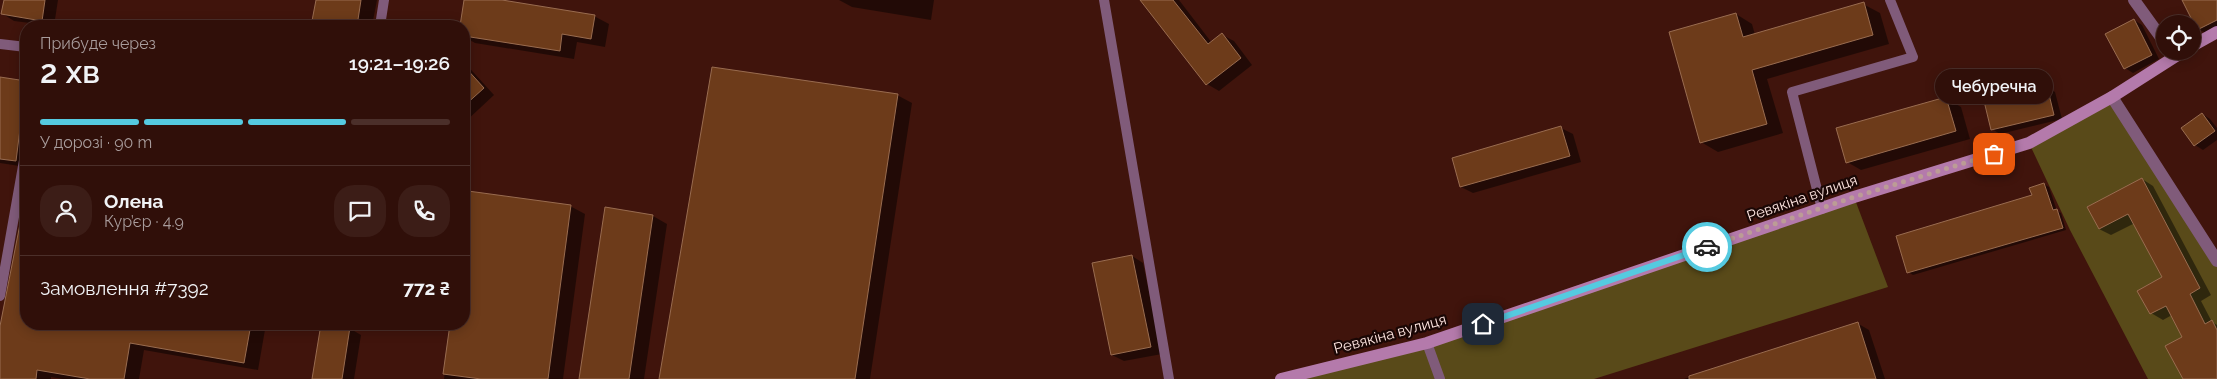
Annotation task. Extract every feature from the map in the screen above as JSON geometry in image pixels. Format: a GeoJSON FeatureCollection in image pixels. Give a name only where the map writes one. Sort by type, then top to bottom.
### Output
{"type":"FeatureCollection","features":[{"type":"Feature","properties":{"kind":"street"},"geometry":{"type":"LineString","coordinates":[[2134,0],[2156,31]]}},
{"type":"Feature","properties":{"kind":"street"},"geometry":{"type":"LineString","coordinates":[[2201,41],[2217,32]]}},
{"type":"Feature","properties":{"kind":"street","name":"Ревякіна вулиця"},"geometry":{"type":"LineString","coordinates":[[1281,379],[1427,343],[1822,209],[2029,143],[2112,97],[2166,60]]}},
{"type":"Feature","properties":{"kind":"street"},"geometry":{"type":"LineString","coordinates":[[2112,97],[2217,261]]}},
{"type":"Feature","properties":{"kind":"lane"},"geometry":{"type":"LineString","coordinates":[[381,20],[384,0]]}},
{"type":"Feature","properties":{"kind":"lane"},"geometry":{"type":"LineString","coordinates":[[1104,0],[1169,379]]}},
{"type":"Feature","properties":{"kind":"lane"},"geometry":{"type":"LineString","coordinates":[[1822,209],[1792,92],[1913,57],[1890,0]]}},
{"type":"Feature","properties":{"kind":"lane"},"geometry":{"type":"LineString","coordinates":[[0,44],[20,46]]}},
{"type":"Feature","properties":{"kind":"lane"},"geometry":{"type":"LineString","coordinates":[[0,296],[20,183]]}},
{"type":"Feature","properties":{"kind":"lane"},"geometry":{"type":"LineString","coordinates":[[1427,343],[1440,379]]}},
{"type":"Feature","properties":{"kind":"shaded area"},"geometry":{"type":"Polygon","coordinates":[[[2112,97],[2217,261],[2217,379],[2148,379],[2070,230],[2029,143],[2112,97]]]}},
{"type":"Feature","properties":{"kind":"shaded area"},"geometry":{"type":"Polygon","coordinates":[[[1854,197],[1888,287],[1594,379],[1281,379],[1427,343],[1854,197]]]}},
{"type":"Feature","properties":{"kind":"building"},"geometry":{"type":"Polygon","coordinates":[[[4,0],[45,0],[42,20],[1,14],[4,0]]]}},
{"type":"Feature","properties":{"kind":"building"},"geometry":{"type":"Polygon","coordinates":[[[316,0],[361,0],[358,20],[312,20],[316,0]]]}},
{"type":"Feature","properties":{"kind":"building"},"geometry":{"type":"Polygon","coordinates":[[[464,0],[502,0],[595,15],[591,39],[562,34],[560,51],[470,37],[470,20],[461,20],[464,0]]]}},
{"type":"Feature","properties":{"kind":"building"},"geometry":{"type":"Polygon","coordinates":[[[1140,0],[1173,0],[1208,44],[1222,33],[1241,58],[1206,85],[1140,0]]]}},
{"type":"Feature","properties":{"kind":"building"},"geometry":{"type":"Polygon","coordinates":[[[2182,0],[2217,0],[2217,20],[2201,28],[2201,15],[2190,15],[2182,0]]]}},
{"type":"Feature","properties":{"kind":"building"},"geometry":{"type":"Polygon","coordinates":[[[1864,2],[1873,35],[1752,70],[1767,124],[1700,143],[1669,32],[1736,13],[1743,37],[1864,2]]]}},
{"type":"Feature","properties":{"kind":"building"},"geometry":{"type":"Polygon","coordinates":[[[2134,19],[2152,55],[2124,69],[2105,34],[2134,19]]]}},
{"type":"Feature","properties":{"kind":"building"},"geometry":{"type":"Polygon","coordinates":[[[712,67],[898,94],[855,379],[659,379],[712,67]]]}},
{"type":"Feature","properties":{"kind":"building"},"geometry":{"type":"Polygon","coordinates":[[[470,73],[484,88],[470,101],[470,73]]]}},
{"type":"Feature","properties":{"kind":"building"},"geometry":{"type":"Polygon","coordinates":[[[0,77],[20,80],[20,129],[16,161],[0,159],[0,77]]]}},
{"type":"Feature","properties":{"kind":"building"},"geometry":{"type":"Polygon","coordinates":[[[2047,86],[2054,115],[1991,130],[1984,101],[2047,86]]]}},
{"type":"Feature","properties":{"kind":"building"},"geometry":{"type":"Polygon","coordinates":[[[1946,97],[1956,131],[1846,163],[1836,128],[1946,97]]]}},
{"type":"Feature","properties":{"kind":"building"},"geometry":{"type":"Polygon","coordinates":[[[2202,113],[2215,131],[2194,146],[2181,128],[2202,113]]]}},
{"type":"Feature","properties":{"kind":"building"},"geometry":{"type":"Polygon","coordinates":[[[1561,126],[1570,156],[1460,187],[1452,158],[1561,126]]]}},
{"type":"Feature","properties":{"kind":"building"},"geometry":{"type":"Polygon","coordinates":[[[2142,178],[2200,288],[2190,294],[2205,324],[2212,320],[2217,330],[2217,379],[2183,379],[2165,346],[2182,337],[2166,306],[2150,314],[2137,291],[2162,277],[2128,214],[2099,229],[2087,207],[2142,178]]]}},
{"type":"Feature","properties":{"kind":"building"},"geometry":{"type":"Polygon","coordinates":[[[2044,183],[2053,210],[2057,209],[2063,228],[1907,273],[1896,236],[2032,195],[2029,188],[2044,183]]]}},
{"type":"Feature","properties":{"kind":"building"},"geometry":{"type":"Polygon","coordinates":[[[470,191],[571,205],[548,379],[481,379],[443,374],[449,330],[470,330],[470,191]]]}},
{"type":"Feature","properties":{"kind":"building"},"geometry":{"type":"Polygon","coordinates":[[[605,207],[653,215],[629,379],[579,379],[605,207]]]}},
{"type":"Feature","properties":{"kind":"building"},"geometry":{"type":"Polygon","coordinates":[[[20,224],[20,330],[250,330],[244,363],[130,343],[124,379],[90,379],[37,370],[36,379],[0,379],[0,326],[20,224]]]}},
{"type":"Feature","properties":{"kind":"building"},"geometry":{"type":"Polygon","coordinates":[[[1132,255],[1151,347],[1111,355],[1092,263],[1132,255]]]}},
{"type":"Feature","properties":{"kind":"building"},"geometry":{"type":"Polygon","coordinates":[[[1858,322],[1876,379],[1689,379],[1689,376],[1858,322]]]}},
{"type":"Feature","properties":{"kind":"building"},"geometry":{"type":"Polygon","coordinates":[[[320,330],[350,330],[342,379],[312,379],[320,330]]]}},
{"type":"Feature","properties":{"kind":"way so far"},"geometry":{"type":"LineString","coordinates":[[1707,247],[1854,197],[1994,154]]}},
{"type":"Feature","properties":{"kind":"place","name":"Чебуречна"},"geometry":{"type":"Point","coordinates":[1994,154]}},
{"type":"Feature","properties":{"kind":"route"},"geometry":{"type":"LineString","coordinates":[[1483,324],[1707,247]]}}]}
